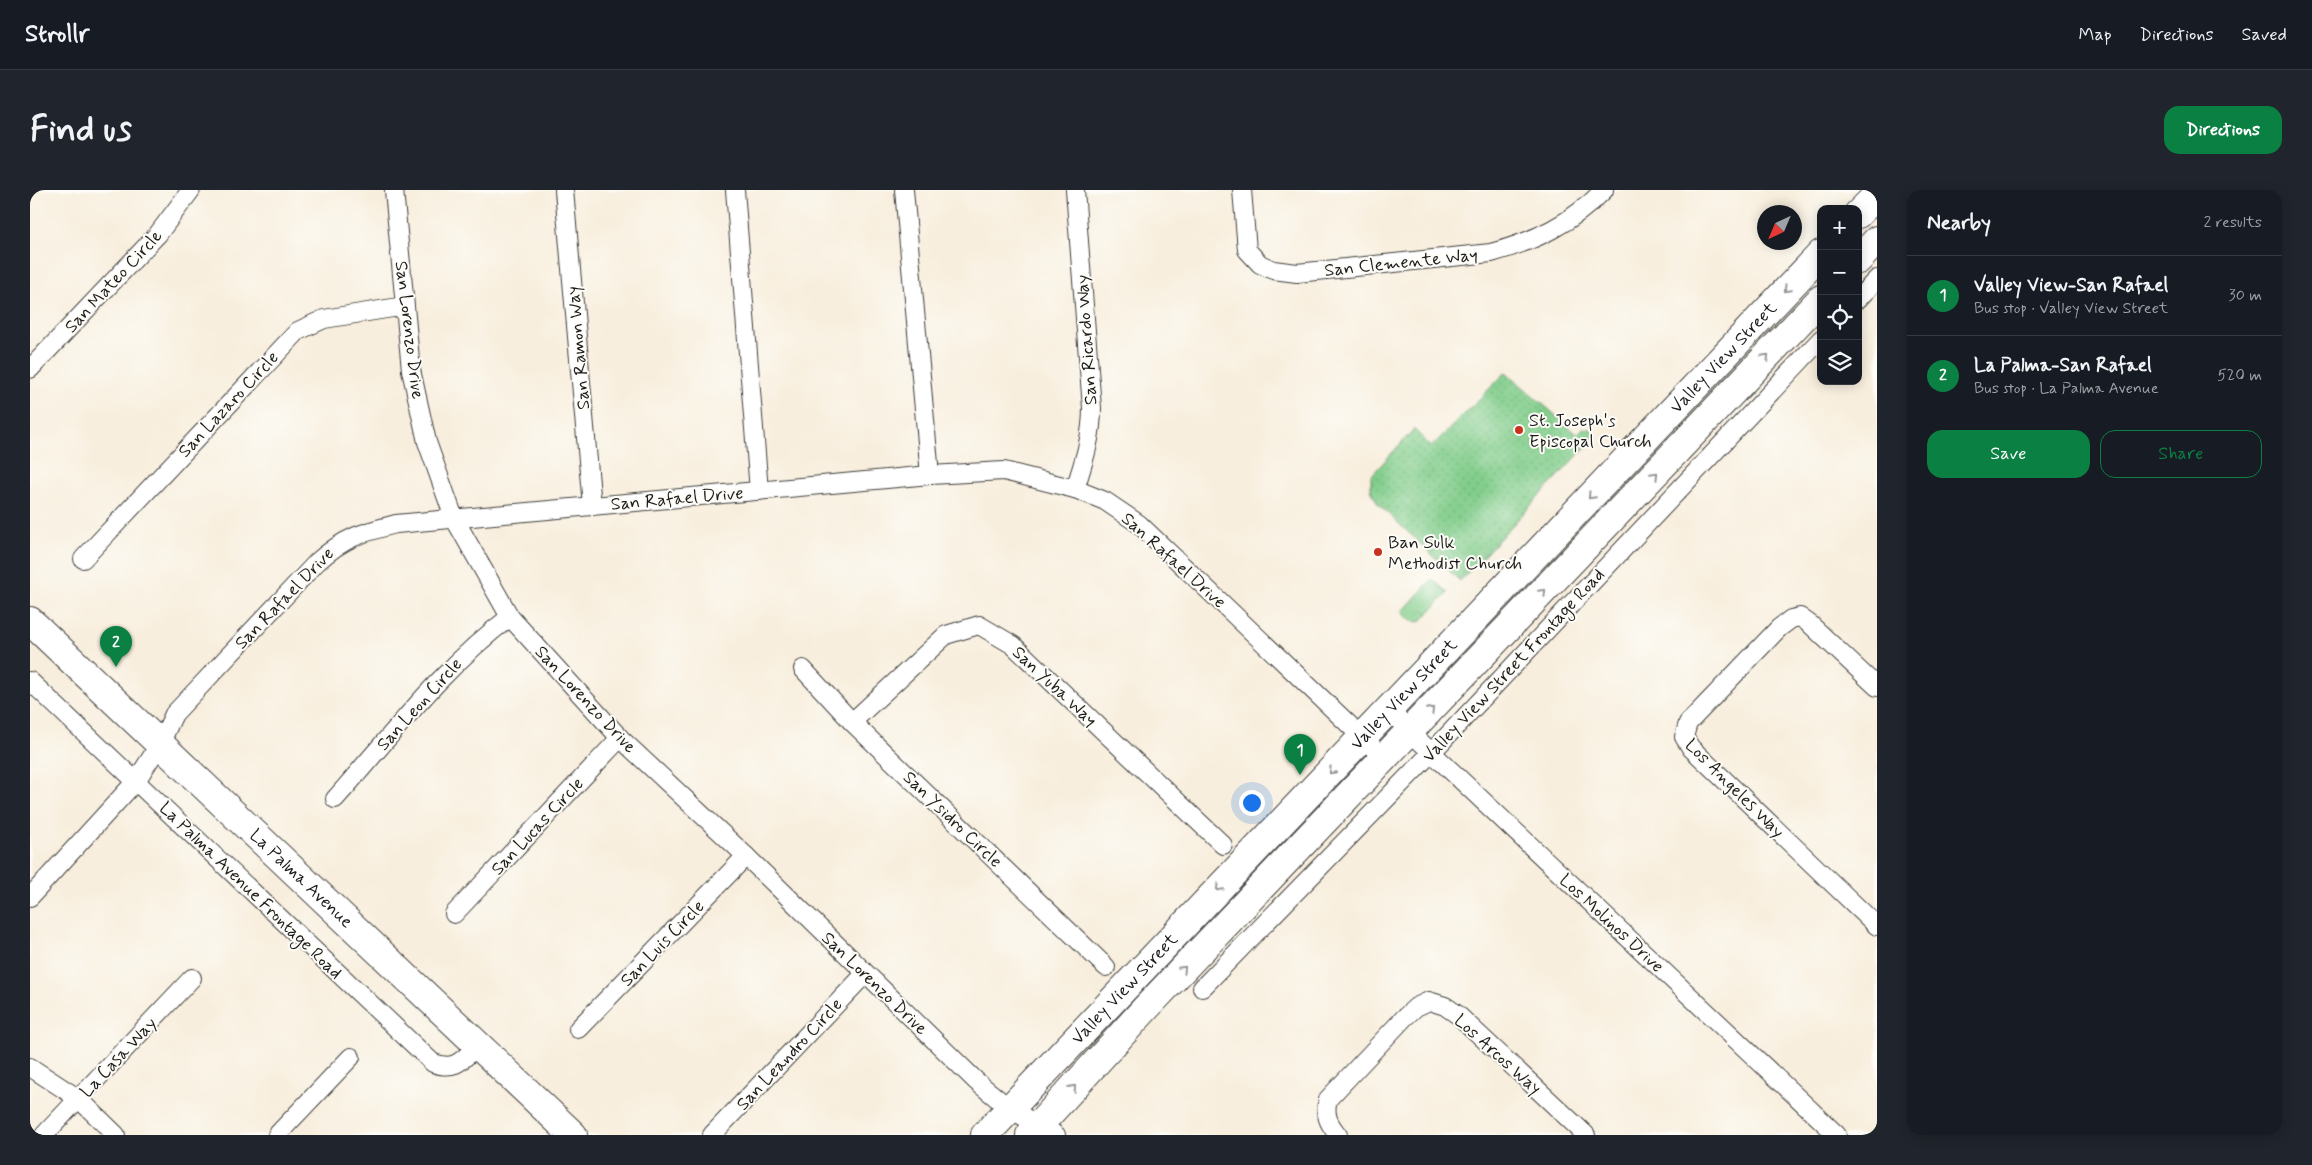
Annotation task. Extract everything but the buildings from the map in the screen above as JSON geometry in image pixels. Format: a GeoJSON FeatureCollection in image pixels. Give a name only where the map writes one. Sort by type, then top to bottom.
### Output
{"type":"FeatureCollection","features":[{"type":"Feature","properties":{"kind":"main road"},"geometry":{"type":"LineString","coordinates":[[1862,210],[1877,195]]}},
{"type":"Feature","properties":{"kind":"main road"},"geometry":{"type":"LineString","coordinates":[[1862,256],[1877,240]]}},
{"type":"Feature","properties":{"kind":"main road","name":"Valley View Street"},"geometry":{"type":"LineString","coordinates":[[985,1135],[1072,1041],[1364,738],[1389,709],[1817,258]]}},
{"type":"Feature","properties":{"kind":"main road","name":"Valley View Street"},"geometry":{"type":"LineString","coordinates":[[1042,1131],[1145,1009],[1817,304]]}},
{"type":"Feature","properties":{"kind":"main road","name":"La Palma Avenue"},"geometry":{"type":"LineString","coordinates":[[30,622],[573,1135]]}},
{"type":"Feature","properties":{"kind":"street","name":"San Mateo Circle"},"geometry":{"type":"LineString","coordinates":[[33,359],[158,234],[191,190]]}},
{"type":"Feature","properties":{"kind":"street","name":"San Lorenzo Drive"},"geometry":{"type":"LineString","coordinates":[[394,190],[411,370],[427,442],[454,518],[510,617],[620,738],[746,856],[865,974],[988,1091],[1042,1131]]}},
{"type":"Feature","properties":{"kind":"street","name":"San Ramon Way"},"geometry":{"type":"LineString","coordinates":[[564,190],[592,506]]}},
{"type":"Feature","properties":{"kind":"street"},"geometry":{"type":"LineString","coordinates":[[735,190],[759,491]]}},
{"type":"Feature","properties":{"kind":"street"},"geometry":{"type":"LineString","coordinates":[[904,190],[930,476]]}},
{"type":"Feature","properties":{"kind":"street","name":"San Ricardo Way"},"geometry":{"type":"LineString","coordinates":[[1075,190],[1092,408],[1092,430],[1089,447],[1075,489]]}},
{"type":"Feature","properties":{"kind":"street","name":"San Clemente Way"},"geometry":{"type":"LineString","coordinates":[[1242,190],[1247,250],[1260,264],[1273,270],[1297,273],[1491,253],[1520,245],[1553,231],[1590,204],[1604,190]]}},
{"type":"Feature","properties":{"kind":"street"},"geometry":{"type":"LineString","coordinates":[[1862,295],[1877,279]]}},
{"type":"Feature","properties":{"kind":"street","name":"San Lazaro Circle"},"geometry":{"type":"LineString","coordinates":[[83,558],[298,331],[324,319],[405,306]]}},
{"type":"Feature","properties":{"kind":"street","name":"Valley View Street Frontage Road"},"geometry":{"type":"LineString","coordinates":[[1202,988],[1432,752],[1819,340]]}},
{"type":"Feature","properties":{"kind":"street","name":"San Rafael Drive"},"geometry":{"type":"LineString","coordinates":[[30,897],[136,781],[160,744],[174,714],[317,562],[335,546],[362,533],[396,524],[454,518],[1004,471],[1075,489],[1105,501],[1139,524],[1384,758]]}},
{"type":"Feature","properties":{"kind":"street","name":"San Leon Circle"},"geometry":{"type":"LineString","coordinates":[[335,799],[456,662],[481,639],[510,617]]}},
{"type":"Feature","properties":{"kind":"street","name":"Los Angeles Way"},"geometry":{"type":"LineString","coordinates":[[1877,687],[1811,625],[1800,617],[1791,619],[1779,628],[1688,723],[1684,737],[1691,748],[1877,926]]}},
{"type":"Feature","properties":{"kind":"street","name":"San Yuba Way"},"geometry":{"type":"LineString","coordinates":[[852,722],[946,635],[979,625],[1013,645],[1223,845]]}},
{"type":"Feature","properties":{"kind":"street","name":"San Ysidro Circle"},"geometry":{"type":"LineString","coordinates":[[803,669],[852,722],[1106,967]]}},
{"type":"Feature","properties":{"kind":"street","name":"La Palma Avenue Frontage Road"},"geometry":{"type":"LineString","coordinates":[[30,681],[433,1063],[445,1067],[456,1065],[478,1045]]}},
{"type":"Feature","properties":{"kind":"street","name":"Los Molinos Drive"},"geometry":{"type":"LineString","coordinates":[[1389,709],[1410,732],[1837,1135]]}},
{"type":"Feature","properties":{"kind":"street","name":"San Lucas Circle"},"geometry":{"type":"LineString","coordinates":[[454,914],[620,738]]}},
{"type":"Feature","properties":{"kind":"street","name":"San Luis Circle"},"geometry":{"type":"LineString","coordinates":[[578,1029],[746,856]]}},
{"type":"Feature","properties":{"kind":"street","name":"San Leandro Circle"},"geometry":{"type":"LineString","coordinates":[[712,1135],[865,974]]}},
{"type":"Feature","properties":{"kind":"street","name":"La Casa Way"},"geometry":{"type":"LineString","coordinates":[[44,1135],[192,978]]}},
{"type":"Feature","properties":{"kind":"street","name":"Los Arcos Way"},"geometry":{"type":"LineString","coordinates":[[1338,1135],[1328,1123],[1325,1110],[1328,1099],[1404,1018],[1416,1007],[1429,1001],[1445,1006],[1458,1015],[1586,1135]]}},
{"type":"Feature","properties":{"kind":"street"},"geometry":{"type":"LineString","coordinates":[[277,1135],[351,1057]]}},
{"type":"Feature","properties":{"kind":"street"},"geometry":{"type":"LineString","coordinates":[[30,1067],[79,1099],[116,1135]]}},
{"type":"Feature","properties":{"kind":"green space"},"geometry":{"type":"Polygon","coordinates":[[[1506,372],[1577,434],[1583,428],[1591,429],[1597,435],[1460,581],[1378,504],[1371,490],[1371,476],[1414,429],[1431,447],[1506,372]]]}},
{"type":"Feature","properties":{"kind":"green space"},"geometry":{"type":"Polygon","coordinates":[[[1432,579],[1448,593],[1420,622],[1411,621],[1402,612],[1432,579]]]}},
{"type":"Feature","properties":{"kind":"place","name":"St. Joseph's Episcopal Church"},"geometry":{"type":"Point","coordinates":[1519,430]}},
{"type":"Feature","properties":{"kind":"place","name":"Ban Sulk Methodist Church"},"geometry":{"type":"Point","coordinates":[1378,552]}},
{"type":"Feature","properties":{"kind":"place","name":"La Palma-San Rafael"},"geometry":{"type":"Point","coordinates":[116,667]}},
{"type":"Feature","properties":{"kind":"place","name":"Valley View-San Rafael"},"geometry":{"type":"Point","coordinates":[1300,775]}}]}
